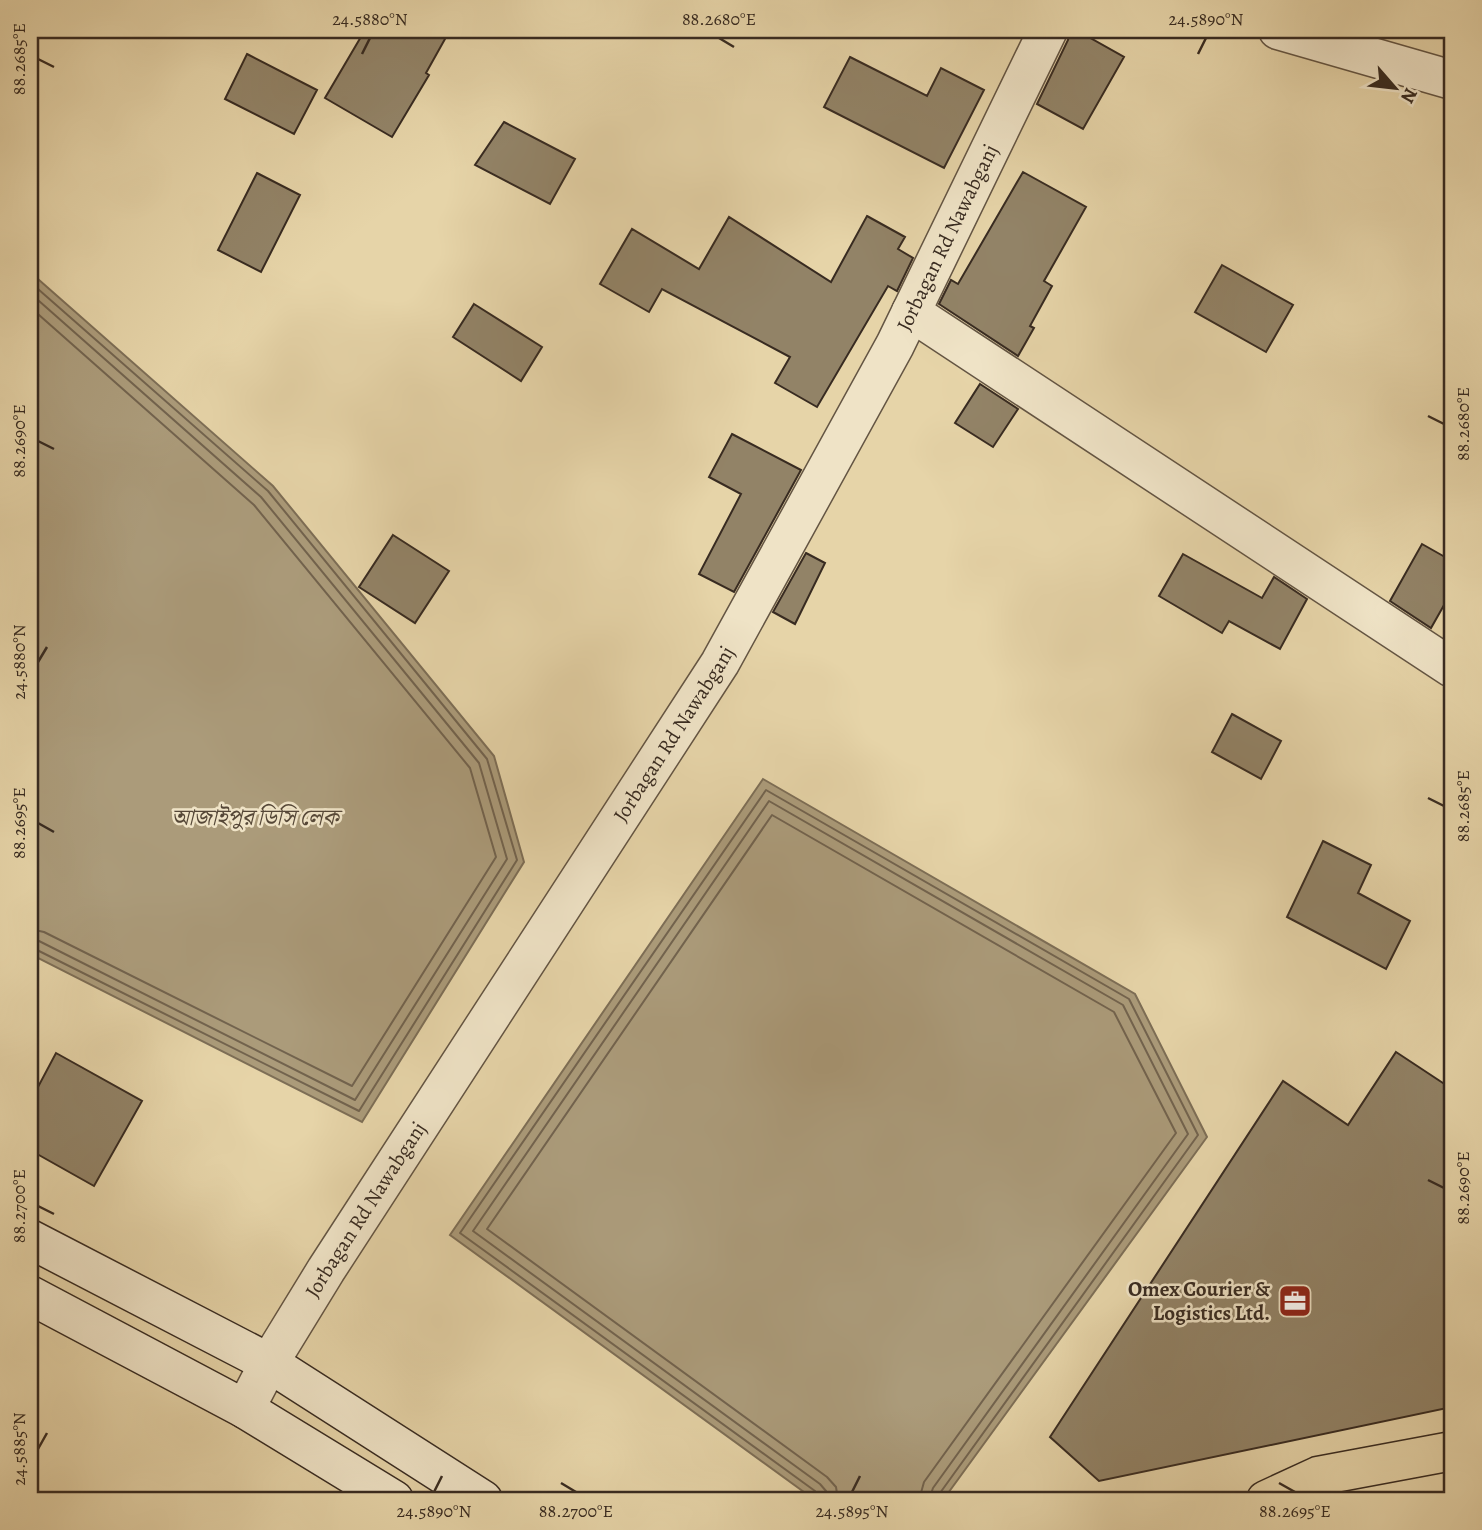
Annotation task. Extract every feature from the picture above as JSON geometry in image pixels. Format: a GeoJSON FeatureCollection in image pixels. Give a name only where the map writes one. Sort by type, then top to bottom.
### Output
{"type":"FeatureCollection","features":[{"type":"Feature","properties":{"kind":"highway"},"geometry":{"type":"LineString","coordinates":[[1266,1500],[1318,1476],[1452,1451]]}},
{"type":"Feature","properties":{"kind":"street","name":"Jorbagan Rd Nawabganj"},"geometry":{"type":"LineString","coordinates":[[245,1409],[269,1363],[326,1270],[550,921],[720,663],[895,345],[1048,30]]}},
{"type":"Feature","properties":{"kind":"street"},"geometry":{"type":"LineString","coordinates":[[1278,30],[1452,80]]}},
{"type":"Feature","properties":{"kind":"street"},"geometry":{"type":"LineString","coordinates":[[911,312],[1452,668]]}},
{"type":"Feature","properties":{"kind":"street"},"geometry":{"type":"LineString","coordinates":[[30,1239],[269,1363],[483,1500]]}},
{"type":"Feature","properties":{"kind":"street"},"geometry":{"type":"LineString","coordinates":[[30,1295],[245,1409],[394,1500]]}},
{"type":"Feature","properties":{"kind":"water","name":"আজাইপুর ডিসি লেক"},"geometry":{"type":"Polygon","coordinates":[[[30,272],[273,486],[494,756],[524,862],[362,1122],[30,954],[30,272]]]}},
{"type":"Feature","properties":{"kind":"water"},"geometry":{"type":"Polygon","coordinates":[[[763,779],[1135,994],[1207,1137],[943,1500],[815,1500],[450,1235],[763,779]]]}},
{"type":"Feature","properties":{"kind":"building"},"geometry":{"type":"Polygon","coordinates":[[[365,30],[450,30],[426,73],[429,75],[392,137],[325,98],[365,30]]]}},
{"type":"Feature","properties":{"kind":"building"},"geometry":{"type":"Polygon","coordinates":[[[1070,30],[1076,30],[1124,57],[1083,129],[1037,104],[1068,40],[1070,30]]]}},
{"type":"Feature","properties":{"kind":"building"},"geometry":{"type":"Polygon","coordinates":[[[247,54],[317,90],[294,134],[225,99],[247,54]]]}},
{"type":"Feature","properties":{"kind":"building"},"geometry":{"type":"Polygon","coordinates":[[[850,57],[927,96],[941,68],[984,90],[944,168],[824,107],[850,57]]]}},
{"type":"Feature","properties":{"kind":"building"},"geometry":{"type":"Polygon","coordinates":[[[504,122],[575,159],[550,204],[475,165],[504,122]]]}},
{"type":"Feature","properties":{"kind":"building"},"geometry":{"type":"Polygon","coordinates":[[[1023,172],[1086,207],[1044,281],[1052,286],[1030,326],[1034,328],[1018,356],[939,304],[951,280],[958,284],[1023,172]]]}},
{"type":"Feature","properties":{"kind":"building"},"geometry":{"type":"Polygon","coordinates":[[[257,173],[300,195],[261,272],[218,250],[257,173]]]}},
{"type":"Feature","properties":{"kind":"building"},"geometry":{"type":"Polygon","coordinates":[[[867,216],[905,237],[898,249],[913,258],[897,291],[888,286],[817,407],[775,383],[790,357],[662,289],[649,312],[600,284],[632,229],[699,269],[729,217],[831,282],[867,216]]]}},
{"type":"Feature","properties":{"kind":"building"},"geometry":{"type":"Polygon","coordinates":[[[1222,265],[1293,305],[1266,352],[1195,312],[1222,265]]]}},
{"type":"Feature","properties":{"kind":"building"},"geometry":{"type":"Polygon","coordinates":[[[474,304],[542,347],[521,381],[453,337],[474,304]]]}},
{"type":"Feature","properties":{"kind":"building"},"geometry":{"type":"Polygon","coordinates":[[[980,384],[1018,409],[993,447],[955,423],[980,384]]]}},
{"type":"Feature","properties":{"kind":"building"},"geometry":{"type":"Polygon","coordinates":[[[732,434],[801,470],[734,592],[699,574],[741,494],[709,477],[732,434]]]}},
{"type":"Feature","properties":{"kind":"building"},"geometry":{"type":"Polygon","coordinates":[[[393,535],[449,571],[415,623],[359,587],[393,535]]]}},
{"type":"Feature","properties":{"kind":"building"},"geometry":{"type":"Polygon","coordinates":[[[1422,544],[1452,561],[1452,591],[1431,628],[1390,601],[1422,544]]]}},
{"type":"Feature","properties":{"kind":"building"},"geometry":{"type":"Polygon","coordinates":[[[806,553],[825,563],[795,624],[773,612],[806,553]]]}},
{"type":"Feature","properties":{"kind":"building"},"geometry":{"type":"Polygon","coordinates":[[[1183,554],[1262,598],[1274,577],[1307,599],[1280,649],[1229,621],[1222,633],[1159,596],[1183,554]]]}},
{"type":"Feature","properties":{"kind":"building"},"geometry":{"type":"Polygon","coordinates":[[[1232,714],[1281,741],[1261,779],[1212,752],[1232,714]]]}},
{"type":"Feature","properties":{"kind":"building"},"geometry":{"type":"Polygon","coordinates":[[[1323,841],[1371,865],[1358,893],[1410,921],[1386,969],[1287,917],[1323,841]]]}},
{"type":"Feature","properties":{"kind":"building","name":"Omex Courier & Logistics Ltd."},"geometry":{"type":"Polygon","coordinates":[[[1396,1052],[1452,1089],[1452,1407],[1099,1481],[1050,1437],[1283,1081],[1348,1125],[1396,1052]]]}},
{"type":"Feature","properties":{"kind":"building"},"geometry":{"type":"Polygon","coordinates":[[[56,1053],[142,1101],[94,1186],[30,1150],[30,1102],[56,1053]]]}},
{"type":"Feature","properties":{"kind":"place","name":"Omex Courier & Logistics Ltd."},"geometry":{"type":"Point","coordinates":[1295,1301]}}]}
